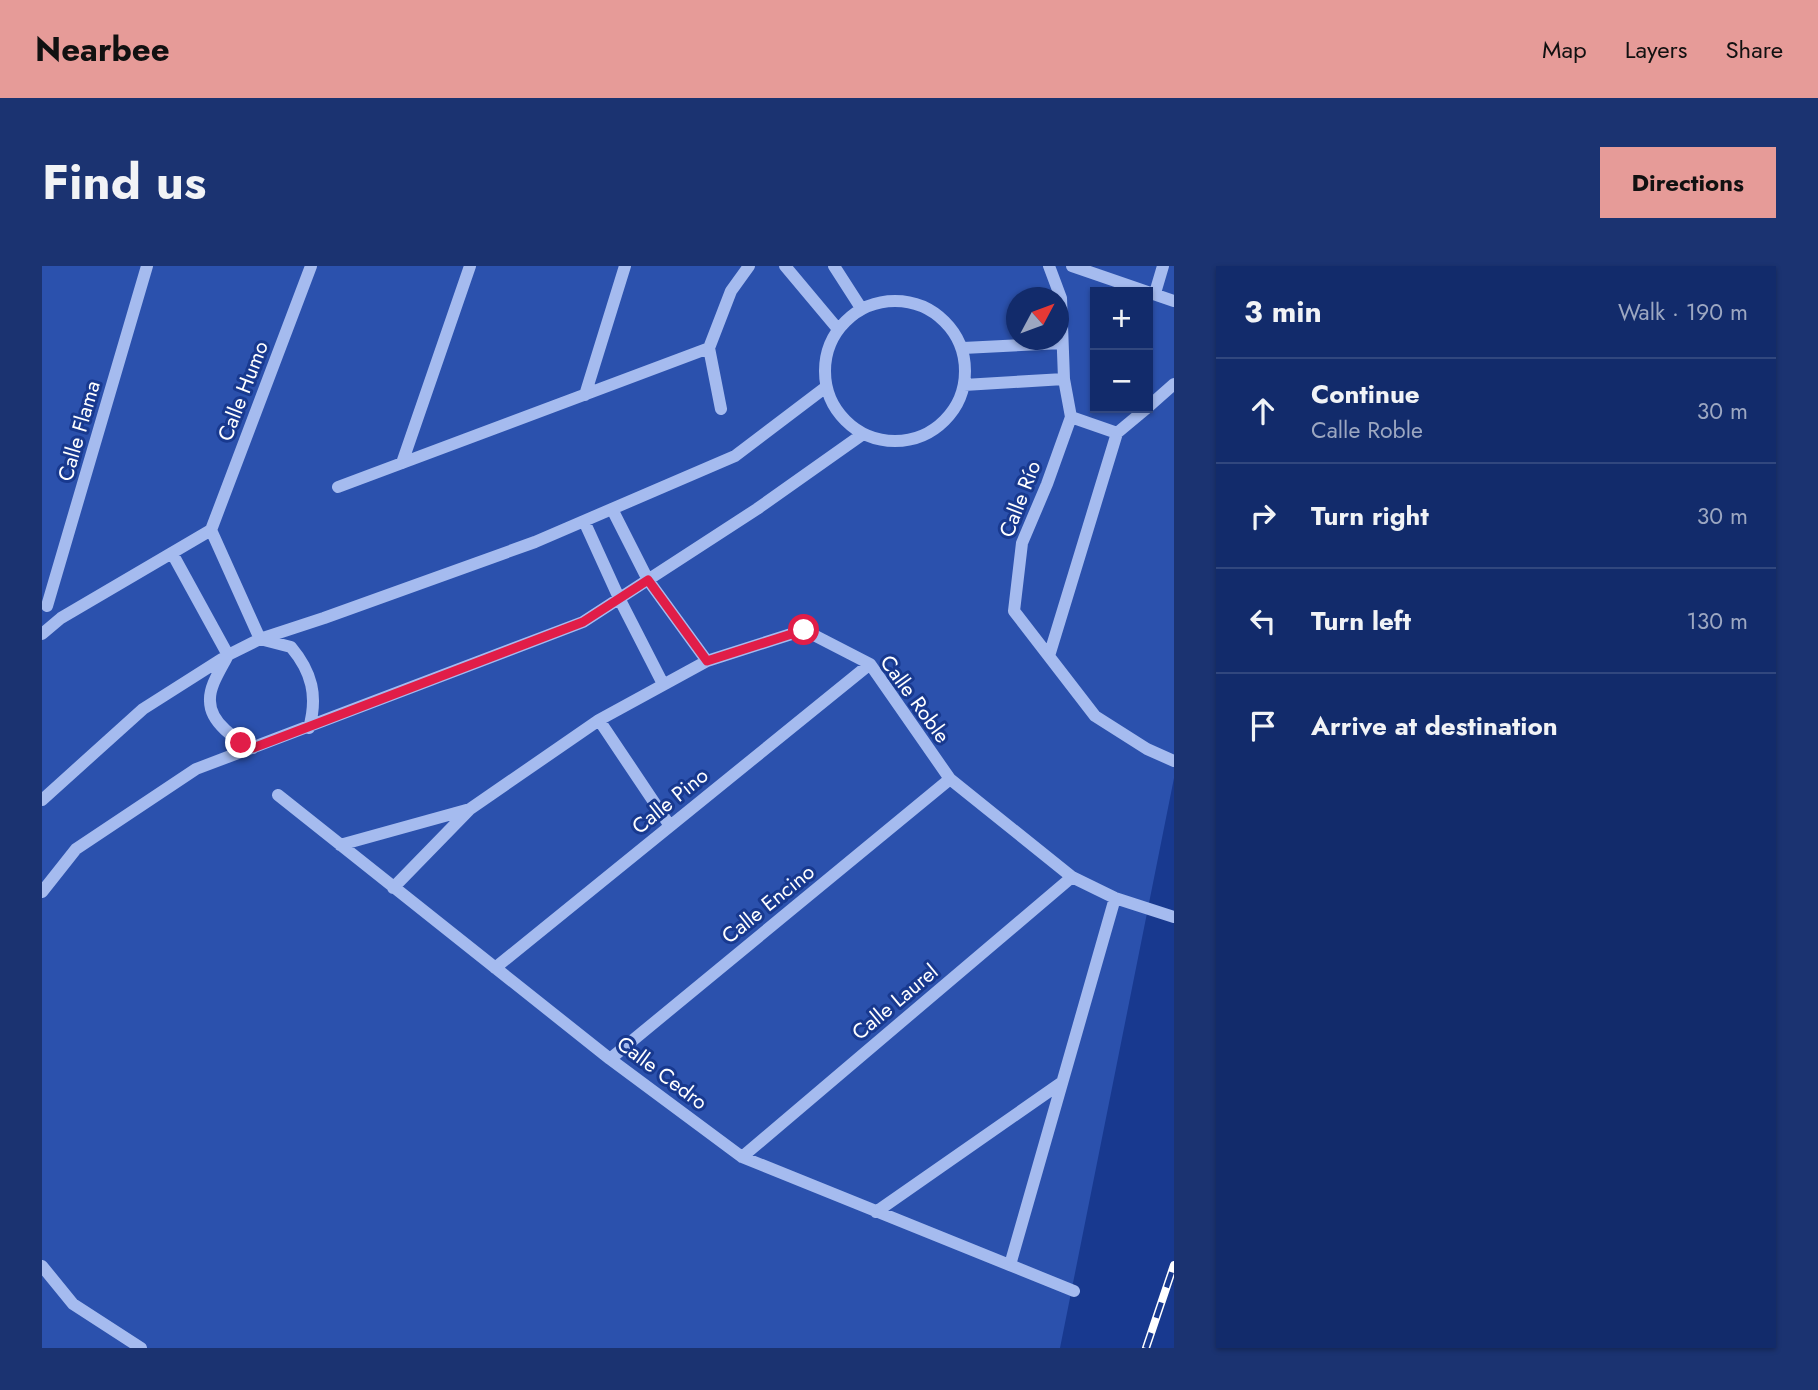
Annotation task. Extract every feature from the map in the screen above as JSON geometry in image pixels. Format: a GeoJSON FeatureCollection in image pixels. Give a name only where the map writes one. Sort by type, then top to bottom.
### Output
{"type":"FeatureCollection","features":[{"type":"Feature","properties":{"kind":"street","name":"Calle Flama"},"geometry":{"type":"LineString","coordinates":[[45,604],[147,266]]}},
{"type":"Feature","properties":{"kind":"street","name":"Calle Humo"},"geometry":{"type":"LineString","coordinates":[[211,530],[311,266]]}},
{"type":"Feature","properties":{"kind":"street"},"geometry":{"type":"LineString","coordinates":[[402,463],[470,266]]}},
{"type":"Feature","properties":{"kind":"street"},"geometry":{"type":"LineString","coordinates":[[585,395],[625,266]]}},
{"type":"Feature","properties":{"kind":"street"},"geometry":{"type":"LineString","coordinates":[[721,409],[709,348],[731,291],[749,266]]}},
{"type":"Feature","properties":{"kind":"street"},"geometry":{"type":"LineString","coordinates":[[785,266],[837,328]]}},
{"type":"Feature","properties":{"kind":"street"},"geometry":{"type":"LineString","coordinates":[[834,266],[860,308]]}},
{"type":"Feature","properties":{"kind":"street"},"geometry":{"type":"LineString","coordinates":[[1049,266],[1057,287]]}},
{"type":"Feature","properties":{"kind":"street"},"geometry":{"type":"LineString","coordinates":[[1072,266],[1174,301]]}},
{"type":"Feature","properties":{"kind":"street"},"geometry":{"type":"LineString","coordinates":[[1155,293],[1163,266]]}},
{"type":"Feature","properties":{"kind":"street"},"geometry":{"type":"LineString","coordinates":[[891,300],[923,306],[948,324],[963,348],[966,369],[964,385],[955,409],[937,428],[914,439],[888,441],[863,434],[839,415],[826,387],[825,356],[837,328],[860,308],[891,300]]}},
{"type":"Feature","properties":{"kind":"street"},"geometry":{"type":"LineString","coordinates":[[963,348],[1006,346]]}},
{"type":"Feature","properties":{"kind":"street"},"geometry":{"type":"LineString","coordinates":[[338,487],[709,348]]}},
{"type":"Feature","properties":{"kind":"street"},"geometry":{"type":"LineString","coordinates":[[1062,350],[1071,417],[1117,433]]}},
{"type":"Feature","properties":{"kind":"street"},"geometry":{"type":"LineString","coordinates":[[964,385],[1064,379]]}},
{"type":"Feature","properties":{"kind":"street"},"geometry":{"type":"LineString","coordinates":[[1153,402],[1174,384]]}},
{"type":"Feature","properties":{"kind":"street"},"geometry":{"type":"LineString","coordinates":[[42,800],[143,709],[228,655],[260,639],[498,555],[735,456],[826,387]]}},
{"type":"Feature","properties":{"kind":"street"},"geometry":{"type":"LineString","coordinates":[[1049,656],[1117,433],[1140,413]]}},
{"type":"Feature","properties":{"kind":"street","name":"Calle Río"},"geometry":{"type":"LineString","coordinates":[[1071,417],[1047,484],[1021,543],[1014,611],[1095,716],[1147,749],[1174,760]]}},
{"type":"Feature","properties":{"kind":"street"},"geometry":{"type":"LineString","coordinates":[[42,892],[76,849],[196,769],[583,622],[757,509],[863,434]]}},
{"type":"Feature","properties":{"kind":"street"},"geometry":{"type":"LineString","coordinates":[[612,509],[648,580],[707,661]]}},
{"type":"Feature","properties":{"kind":"street"},"geometry":{"type":"LineString","coordinates":[[584,521],[663,684]]}},
{"type":"Feature","properties":{"kind":"street"},"geometry":{"type":"LineString","coordinates":[[42,634],[61,618],[211,530],[260,639]]}},
{"type":"Feature","properties":{"kind":"street"},"geometry":{"type":"LineString","coordinates":[[172,553],[228,655]]}},
{"type":"Feature","properties":{"kind":"street"},"geometry":{"type":"LineString","coordinates":[[45,604],[61,618]]}},
{"type":"Feature","properties":{"kind":"street","name":"Calle Roble"},"geometry":{"type":"LineString","coordinates":[[340,845],[470,809],[599,720],[663,684],[707,661],[804,630],[870,664],[950,779],[1072,877],[1115,898],[1174,916]]}},
{"type":"Feature","properties":{"kind":"street"},"geometry":{"type":"LineString","coordinates":[[260,639],[291,647],[308,671],[314,699],[309,727]]}},
{"type":"Feature","properties":{"kind":"street"},"geometry":{"type":"LineString","coordinates":[[228,655],[212,687],[209,703],[230,735],[253,748]]}},
{"type":"Feature","properties":{"kind":"street","name":"Calle Pino"},"geometry":{"type":"LineString","coordinates":[[495,968],[870,664]]}},
{"type":"Feature","properties":{"kind":"street"},"geometry":{"type":"LineString","coordinates":[[599,720],[670,826]]}},
{"type":"Feature","properties":{"kind":"street","name":"Calle Encino"},"geometry":{"type":"LineString","coordinates":[[610,1059],[950,779]]}},
{"type":"Feature","properties":{"kind":"street","name":"Calle Cedro"},"geometry":{"type":"LineString","coordinates":[[278,795],[610,1059],[742,1157],[1074,1291]]}},
{"type":"Feature","properties":{"kind":"street"},"geometry":{"type":"LineString","coordinates":[[393,888],[470,809]]}},
{"type":"Feature","properties":{"kind":"street","name":"Calle Laurel"},"geometry":{"type":"LineString","coordinates":[[742,1157],[1072,877]]}},
{"type":"Feature","properties":{"kind":"street"},"geometry":{"type":"LineString","coordinates":[[1010,1265],[1115,898]]}},
{"type":"Feature","properties":{"kind":"street"},"geometry":{"type":"LineString","coordinates":[[876,1212],[1061,1083]]}},
{"type":"Feature","properties":{"kind":"street"},"geometry":{"type":"LineString","coordinates":[[42,1266],[73,1304],[141,1348]]}},
{"type":"Feature","properties":{"kind":"shaded area"},"geometry":{"type":"Polygon","coordinates":[[[42,266],[1174,266],[1174,778],[1060,1348],[42,1348],[42,266]]]}},
{"type":"Feature","properties":{"kind":"railway"},"geometry":{"type":"LineString","coordinates":[[1146,1348],[1174,1265]]}},
{"type":"Feature","properties":{"kind":"route"},"geometry":{"type":"LineString","coordinates":[[241,743],[253,748],[583,622],[648,580],[707,661],[804,630]]}}]}
